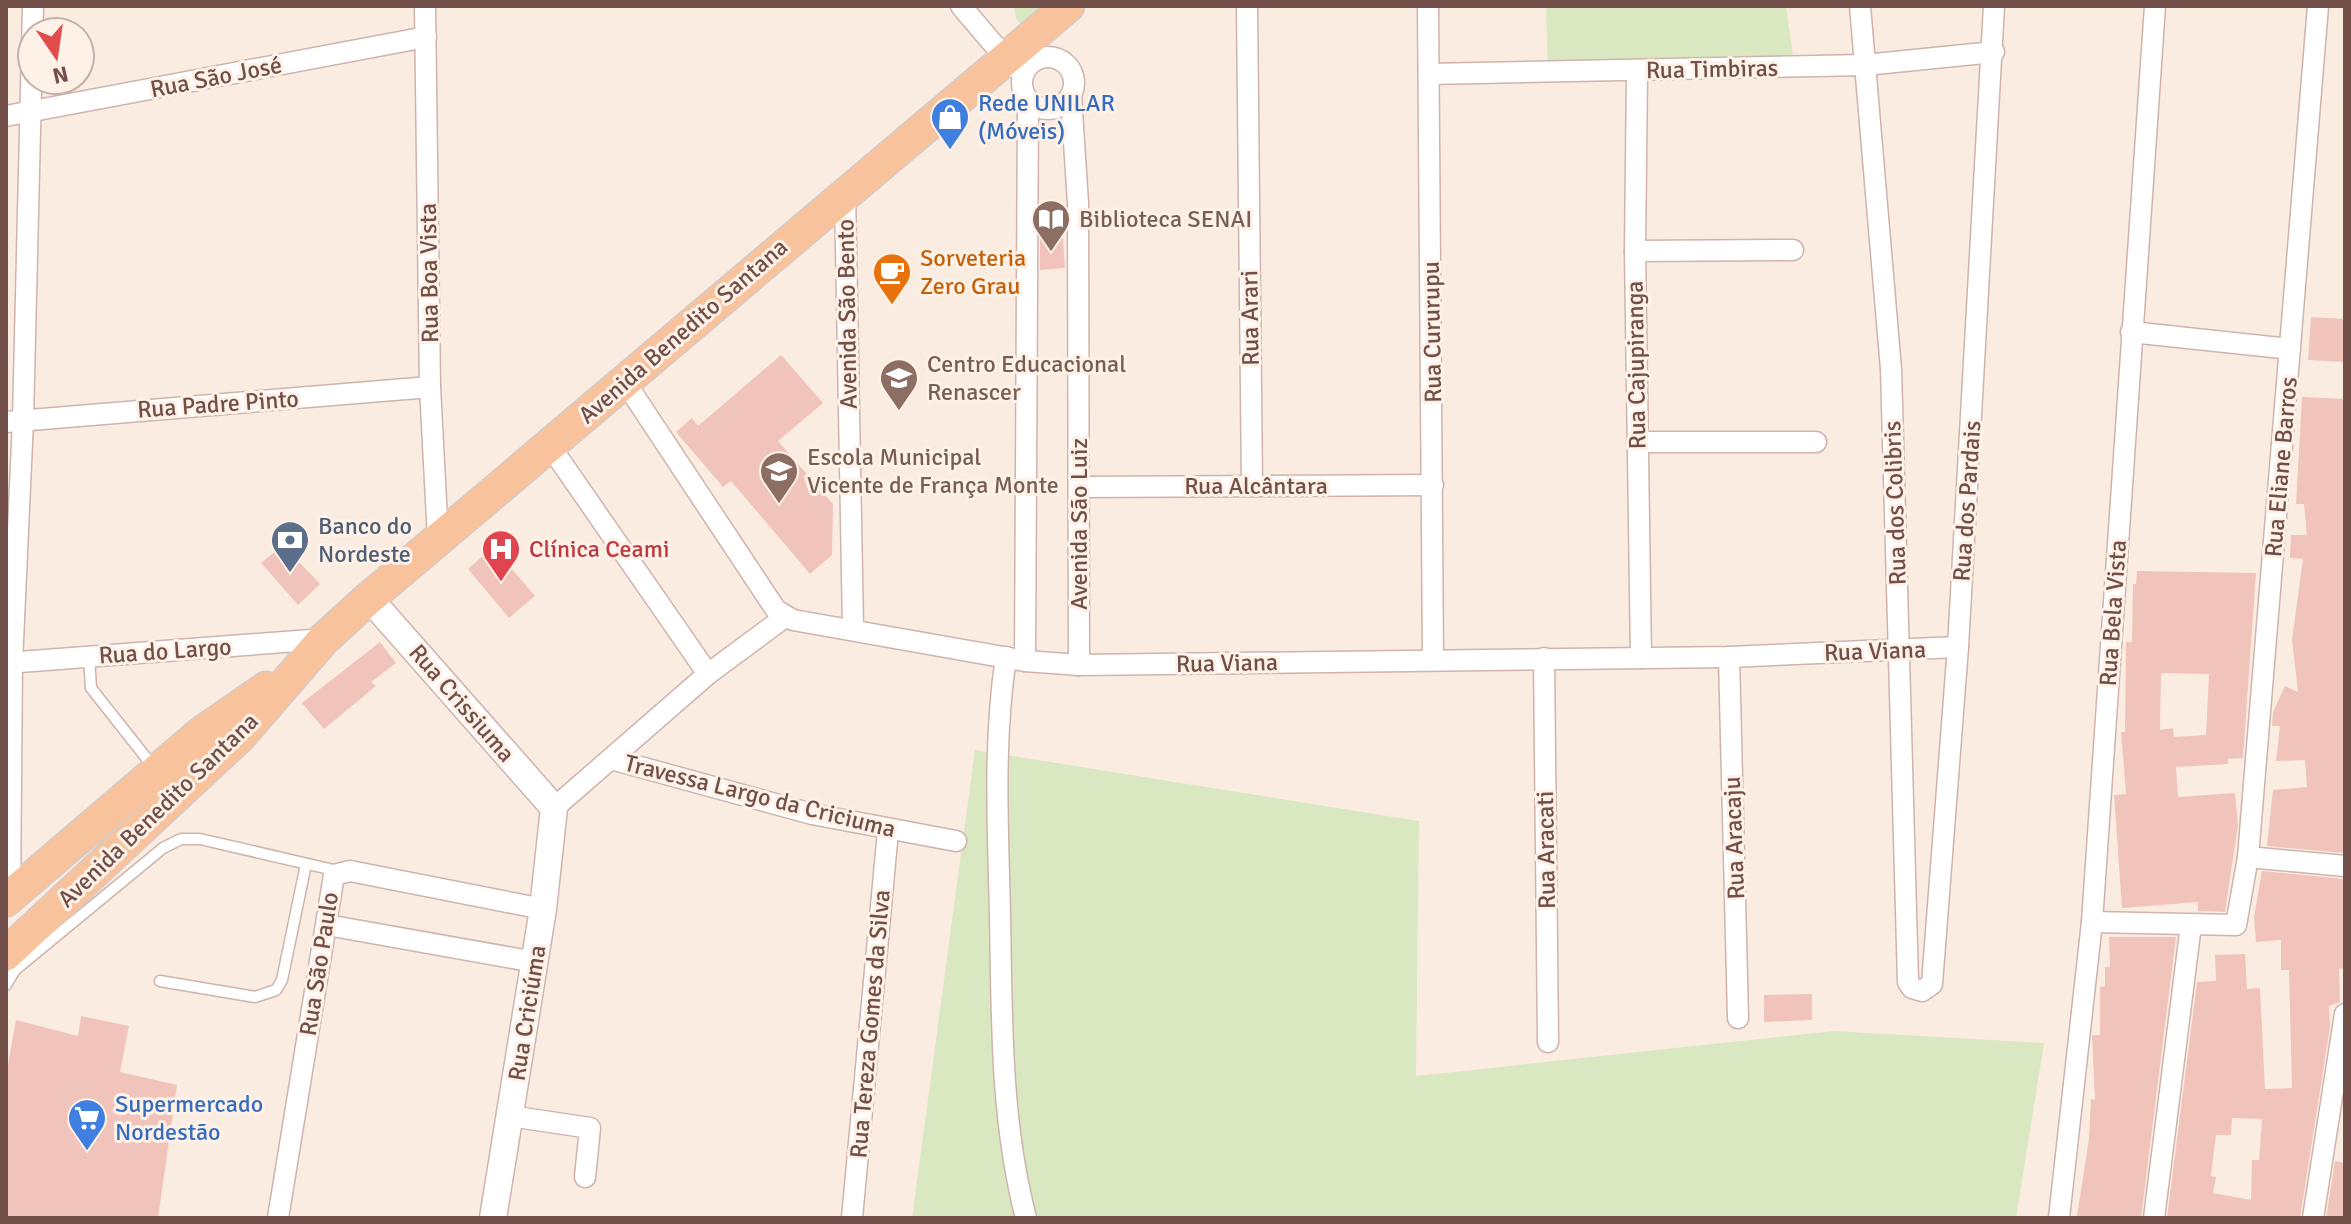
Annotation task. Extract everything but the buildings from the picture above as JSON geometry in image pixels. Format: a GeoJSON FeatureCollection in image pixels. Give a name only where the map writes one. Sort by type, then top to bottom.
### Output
{"type":"FeatureCollection","features":[{"type":"Feature","properties":{"kind":"main road","name":"Avenida Benedito Santana"},"geometry":{"type":"LineString","coordinates":[[6,954],[239,737],[314,650],[369,598],[845,192],[1013,68],[1061,11]]}},
{"type":"Feature","properties":{"kind":"main road","name":"Avenida Benedito Santana"},"geometry":{"type":"LineString","coordinates":[[8,898],[200,734],[314,650]]}},
{"type":"Feature","properties":{"kind":"street"},"geometry":{"type":"LineString","coordinates":[[8,898],[9,663],[15,421],[33,6]]}},
{"type":"Feature","properties":{"kind":"street","name":"Rua Boa Vista"},"geometry":{"type":"LineString","coordinates":[[425,6],[430,387],[438,539]]}},
{"type":"Feature","properties":{"kind":"street","name":"Rua Arari"},"geometry":{"type":"LineString","coordinates":[[1247,6],[1252,486]]}},
{"type":"Feature","properties":{"kind":"street","name":"Rua Cururupu"},"geometry":{"type":"LineString","coordinates":[[1428,6],[1433,659]]}},
{"type":"Feature","properties":{"kind":"street","name":"Rua dos Colibris"},"geometry":{"type":"LineString","coordinates":[[1860,6],[1891,369],[1908,982],[1912,988],[1922,991]]}},
{"type":"Feature","properties":{"kind":"street","name":"Rua dos Pardais"},"geometry":{"type":"LineString","coordinates":[[1922,991],[1932,984],[1958,647],[1994,52],[1994,6]]}},
{"type":"Feature","properties":{"kind":"street","name":"Rua Bela Vista"},"geometry":{"type":"LineString","coordinates":[[2059,1218],[2092,922],[2155,6]]}},
{"type":"Feature","properties":{"kind":"street","name":"Rua Eliane Barros"},"geometry":{"type":"LineString","coordinates":[[2191,925],[2235,927],[2248,857],[2318,6]]}},
{"type":"Feature","properties":{"kind":"street"},"geometry":{"type":"LineString","coordinates":[[967,8],[1013,68],[1028,102],[1015,659],[997,716],[1001,1053],[1012,1162],[1026,1218]]}},
{"type":"Feature","properties":{"kind":"street"},"geometry":{"type":"LineString","coordinates":[[1013,68],[1025,69],[1043,57],[1064,60],[1061,11]]}},
{"type":"Feature","properties":{"kind":"street","name":"Rua São José"},"geometry":{"type":"LineString","coordinates":[[6,116],[426,37]]}},
{"type":"Feature","properties":{"kind":"street","name":"Rua Timbiras"},"geometry":{"type":"LineString","coordinates":[[1429,74],[1865,65],[1994,52]]}},
{"type":"Feature","properties":{"kind":"street","name":"Avenida São Luiz"},"geometry":{"type":"LineString","coordinates":[[1064,60],[1075,81],[1071,96],[1078,203],[1079,665]]}},
{"type":"Feature","properties":{"kind":"street","name":"Rua Cajupiranga"},"geometry":{"type":"LineString","coordinates":[[1637,71],[1635,251],[1641,658]]}},
{"type":"Feature","properties":{"kind":"street"},"geometry":{"type":"LineString","coordinates":[[1028,102],[1051,109],[1063,105],[1071,96]]}},
{"type":"Feature","properties":{"kind":"street","name":"Avenida São Bento"},"geometry":{"type":"LineString","coordinates":[[845,192],[853,628]]}},
{"type":"Feature","properties":{"kind":"street"},"geometry":{"type":"LineString","coordinates":[[1635,251],[1793,250]]}},
{"type":"Feature","properties":{"kind":"street"},"geometry":{"type":"LineString","coordinates":[[2131,332],[2290,349]]}},
{"type":"Feature","properties":{"kind":"street"},"geometry":{"type":"LineString","coordinates":[[554,808],[708,674],[785,617],[776,610],[625,382]]}},
{"type":"Feature","properties":{"kind":"street","name":"Rua Padre Pinto"},"geometry":{"type":"LineString","coordinates":[[15,421],[430,387]]}},
{"type":"Feature","properties":{"kind":"street"},"geometry":{"type":"LineString","coordinates":[[1637,442],[1816,442]]}},
{"type":"Feature","properties":{"kind":"street"},"geometry":{"type":"LineString","coordinates":[[550,446],[708,674]]}},
{"type":"Feature","properties":{"kind":"street","name":"Rua Alcântara"},"geometry":{"type":"LineString","coordinates":[[1080,487],[1433,485]]}},
{"type":"Feature","properties":{"kind":"street","name":"Rua Crissiuma"},"geometry":{"type":"LineString","coordinates":[[369,598],[554,808]]}},
{"type":"Feature","properties":{"kind":"street","name":"Rua Viana"},"geometry":{"type":"LineString","coordinates":[[785,617],[1015,659],[1079,665],[1729,657],[1958,647]]}},
{"type":"Feature","properties":{"kind":"street","name":"Rua do Largo"},"geometry":{"type":"LineString","coordinates":[[9,663],[89,657],[314,650]]}},
{"type":"Feature","properties":{"kind":"street","name":"Rua Aracaju"},"geometry":{"type":"LineString","coordinates":[[1729,657],[1738,1018]]}},
{"type":"Feature","properties":{"kind":"street","name":"Rua Aracati"},"geometry":{"type":"LineString","coordinates":[[1544,658],[1548,1042]]}},
{"type":"Feature","properties":{"kind":"street","name":"Travessa Largo da Criciuma"},"geometry":{"type":"LineString","coordinates":[[611,759],[812,814],[888,831],[956,841]]}},
{"type":"Feature","properties":{"kind":"street","name":"Rua Criciúma"},"geometry":{"type":"LineString","coordinates":[[493,1218],[543,909],[554,808]]}},
{"type":"Feature","properties":{"kind":"street","name":"Rua Tereza Gomes da Silva"},"geometry":{"type":"LineString","coordinates":[[852,1218],[888,831]]}},
{"type":"Feature","properties":{"kind":"street"},"geometry":{"type":"LineString","coordinates":[[2248,857],[2345,866]]}},
{"type":"Feature","properties":{"kind":"street","name":"Rua São Paulo"},"geometry":{"type":"LineString","coordinates":[[278,1218],[333,879],[338,871],[543,909]]}},
{"type":"Feature","properties":{"kind":"street"},"geometry":{"type":"LineString","coordinates":[[2092,922],[2191,925],[2154,1218]]}},
{"type":"Feature","properties":{"kind":"street"},"geometry":{"type":"LineString","coordinates":[[327,925],[535,962]]}},
{"type":"Feature","properties":{"kind":"street"},"geometry":{"type":"LineString","coordinates":[[2313,1218],[2345,1014]]}},
{"type":"Feature","properties":{"kind":"street"},"geometry":{"type":"LineString","coordinates":[[510,1116],[590,1128],[585,1177]]}},
{"type":"Feature","properties":{"kind":"lane"},"geometry":{"type":"LineString","coordinates":[[89,657],[91,688],[156,771]]}},
{"type":"Feature","properties":{"kind":"lane"},"geometry":{"type":"LineString","coordinates":[[6,985],[15,970],[163,848],[181,839],[200,839],[338,871]]}},
{"type":"Feature","properties":{"kind":"lane"},"geometry":{"type":"LineString","coordinates":[[160,981],[255,997],[276,990],[282,980],[306,864]]}},
{"type":"Feature","properties":{"kind":"green space"},"geometry":{"type":"Polygon","coordinates":[[[1014,6],[1057,6],[1022,26],[1016,18],[1014,6]]]}},
{"type":"Feature","properties":{"kind":"green space"},"geometry":{"type":"Polygon","coordinates":[[[1546,6],[1786,6],[1794,63],[1548,67],[1546,6]]]}},
{"type":"Feature","properties":{"kind":"green space"},"geometry":{"type":"Polygon","coordinates":[[[975,750],[1419,821],[1416,1076],[1834,1031],[2044,1043],[2016,1218],[912,1218],[975,750]]]}},
{"type":"Feature","properties":{"kind":"place","name":"Rede UNILAR (Móveis)"},"geometry":{"type":"Point","coordinates":[950,151]}},
{"type":"Feature","properties":{"kind":"place","name":"Biblioteca SENAI"},"geometry":{"type":"Point","coordinates":[1051,253]}},
{"type":"Feature","properties":{"kind":"place","name":"Sorveteria Zero Grau"},"geometry":{"type":"Point","coordinates":[892,306]}},
{"type":"Feature","properties":{"kind":"place","name":"Centro Educacional Renascer"},"geometry":{"type":"Point","coordinates":[899,412]}},
{"type":"Feature","properties":{"kind":"place","name":"Escola Municipal Vicente de França Monte"},"geometry":{"type":"Point","coordinates":[779,505]}},
{"type":"Feature","properties":{"kind":"place","name":"Banco do Nordeste"},"geometry":{"type":"Point","coordinates":[290,574]}},
{"type":"Feature","properties":{"kind":"place","name":"Clínica Ceami"},"geometry":{"type":"Point","coordinates":[501,583]}},
{"type":"Feature","properties":{"kind":"place","name":"Supermercado Nordestão"},"geometry":{"type":"Point","coordinates":[87,1152]}}]}
